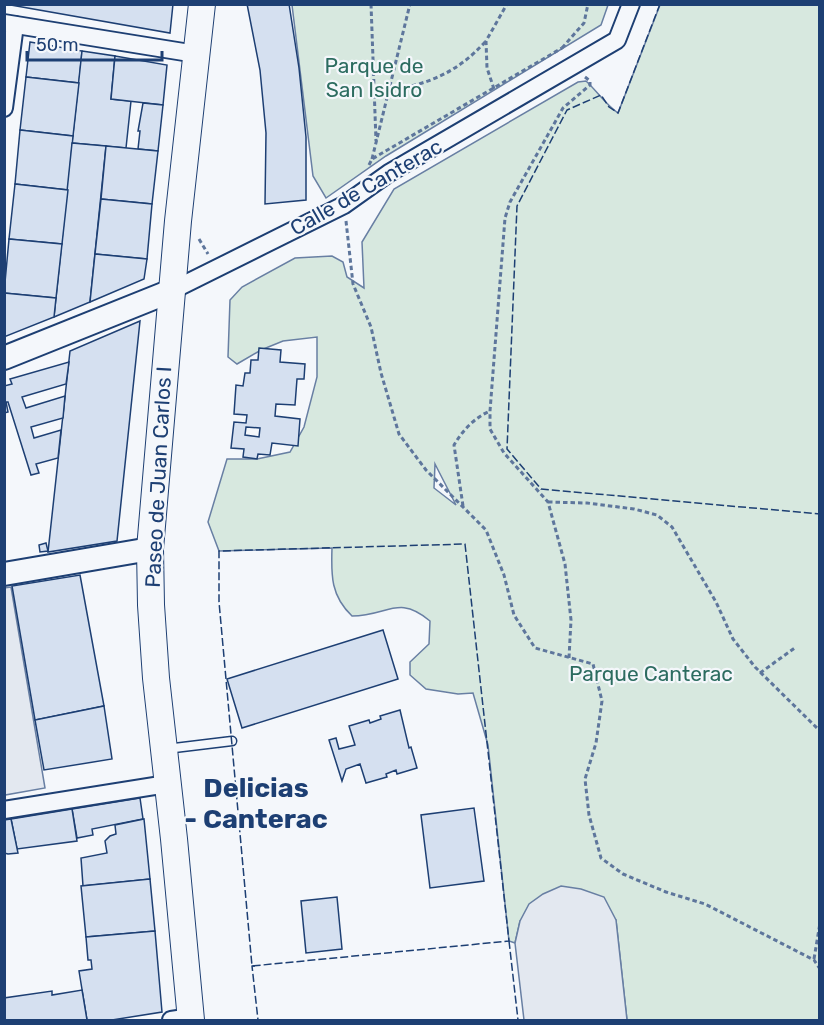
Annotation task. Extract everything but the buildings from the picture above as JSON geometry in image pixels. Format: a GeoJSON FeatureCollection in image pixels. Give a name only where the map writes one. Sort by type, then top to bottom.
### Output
{"type":"FeatureCollection","features":[{"type":"Feature","properties":{"kind":"main road","name":"Paseo de Juan Carlos I"},"geometry":{"type":"LineString","coordinates":[[184,1019],[174,839],[163,750],[151,605],[150,549],[171,291],[202,4]]}},
{"type":"Feature","properties":{"kind":"street","name":"Calle de Canterac"},"geometry":{"type":"LineString","coordinates":[[4,358],[171,291],[344,205],[389,173],[617,40],[631,4]]}},
{"type":"Feature","properties":{"kind":"street"},"geometry":{"type":"LineString","coordinates":[[4,108],[10,24],[196,54]]}},
{"type":"Feature","properties":{"kind":"street"},"geometry":{"type":"LineString","coordinates":[[4,573],[150,549]]}},
{"type":"Feature","properties":{"kind":"street"},"geometry":{"type":"LineString","coordinates":[[4,810],[167,784]]}},
{"type":"Feature","properties":{"kind":"lane"},"geometry":{"type":"LineString","coordinates":[[163,750],[232,741]]}},
{"type":"Feature","properties":{"kind":"path"},"geometry":{"type":"LineString","coordinates":[[371,4],[376,144]]}},
{"type":"Feature","properties":{"kind":"path"},"geometry":{"type":"LineString","coordinates":[[372,159],[410,4]]}},
{"type":"Feature","properties":{"kind":"path"},"geometry":{"type":"LineString","coordinates":[[390,91],[414,86],[443,75],[472,55],[486,41],[507,4]]}},
{"type":"Feature","properties":{"kind":"path"},"geometry":{"type":"LineString","coordinates":[[569,657],[571,621],[565,564],[548,502],[504,453],[490,429],[490,411],[505,218],[510,202],[563,108],[590,85],[586,77],[578,76],[562,48],[584,23],[588,4]]}},
{"type":"Feature","properties":{"kind":"path"},"geometry":{"type":"LineString","coordinates":[[486,41],[488,68],[494,89]]}},
{"type":"Feature","properties":{"kind":"path"},"geometry":{"type":"LineString","coordinates":[[344,205],[353,284],[371,327],[381,373],[399,434],[426,470],[486,530],[504,575],[514,615],[535,648],[593,664],[602,701],[596,743],[585,778],[589,814],[601,858],[623,874],[666,892],[705,904],[814,960],[819,969]]}},
{"type":"Feature","properties":{"kind":"path"},"geometry":{"type":"LineString","coordinates":[[463,507],[454,445],[462,432],[480,416],[490,411]]}},
{"type":"Feature","properties":{"kind":"path"},"geometry":{"type":"LineString","coordinates":[[548,502],[587,503],[634,509],[657,515],[672,527],[716,602],[733,639],[760,673],[819,731]]}},
{"type":"Feature","properties":{"kind":"path"},"geometry":{"type":"LineString","coordinates":[[760,673],[796,647]]}},
{"type":"Feature","properties":{"kind":"path"},"geometry":{"type":"LineString","coordinates":[[814,960],[819,922]]}},
{"type":"Feature","properties":{"kind":"green space","name":"Parque de San Isidro"},"geometry":{"type":"Polygon","coordinates":[[[292,4],[608,5],[601,25],[386,156],[326,198],[313,176],[292,4]]]}},
{"type":"Feature","properties":{"kind":"green space","name":"Parque Canterac"},"geometry":{"type":"Polygon","coordinates":[[[660,5],[819,5],[819,1020],[627,1020],[616,920],[520,921],[515,943],[509,941],[488,745],[473,693],[458,694],[426,689],[410,675],[410,662],[429,644],[430,621],[419,613],[401,608],[352,616],[336,593],[332,548],[219,551],[208,522],[227,459],[257,459],[290,452],[304,427],[317,377],[317,337],[283,341],[237,364],[228,357],[230,300],[242,287],[295,258],[332,256],[343,262],[347,277],[364,288],[362,242],[394,189],[578,82],[586,81],[618,113],[660,5]],[[435,464],[434,488],[456,505],[435,464]]]}},
{"type":"Feature","properties":{"kind":"shaded area"},"geometry":{"type":"Polygon","coordinates":[[[11,587],[45,788],[5,795],[4,588],[11,587]]]}},
{"type":"Feature","properties":{"kind":"shaded area"},"geometry":{"type":"Polygon","coordinates":[[[561,886],[581,889],[604,897],[616,920],[627,1020],[524,1020],[515,943],[520,921],[529,904],[543,894],[561,886]]]}},
{"type":"Feature","properties":{"kind":"fence"},"geometry":{"type":"LineString","coordinates":[[660,4],[618,113],[609,107],[601,95],[567,110],[517,206],[507,449],[541,489],[820,514]]}},
{"type":"Feature","properties":{"kind":"fence"},"geometry":{"type":"LineString","coordinates":[[465,544],[509,941],[252,966],[219,602],[219,551],[465,544]]}},
{"type":"Feature","properties":{"kind":"fence"},"geometry":{"type":"LineString","coordinates":[[509,941],[518,1020]]}},
{"type":"Feature","properties":{"kind":"fence"},"geometry":{"type":"LineString","coordinates":[[255,966],[252,966],[258,1020]]}},
{"type":"Feature","properties":{"kind":"district","name":"Delicias - Canterac"},"geometry":{"type":"Point","coordinates":[256,804]}}]}
